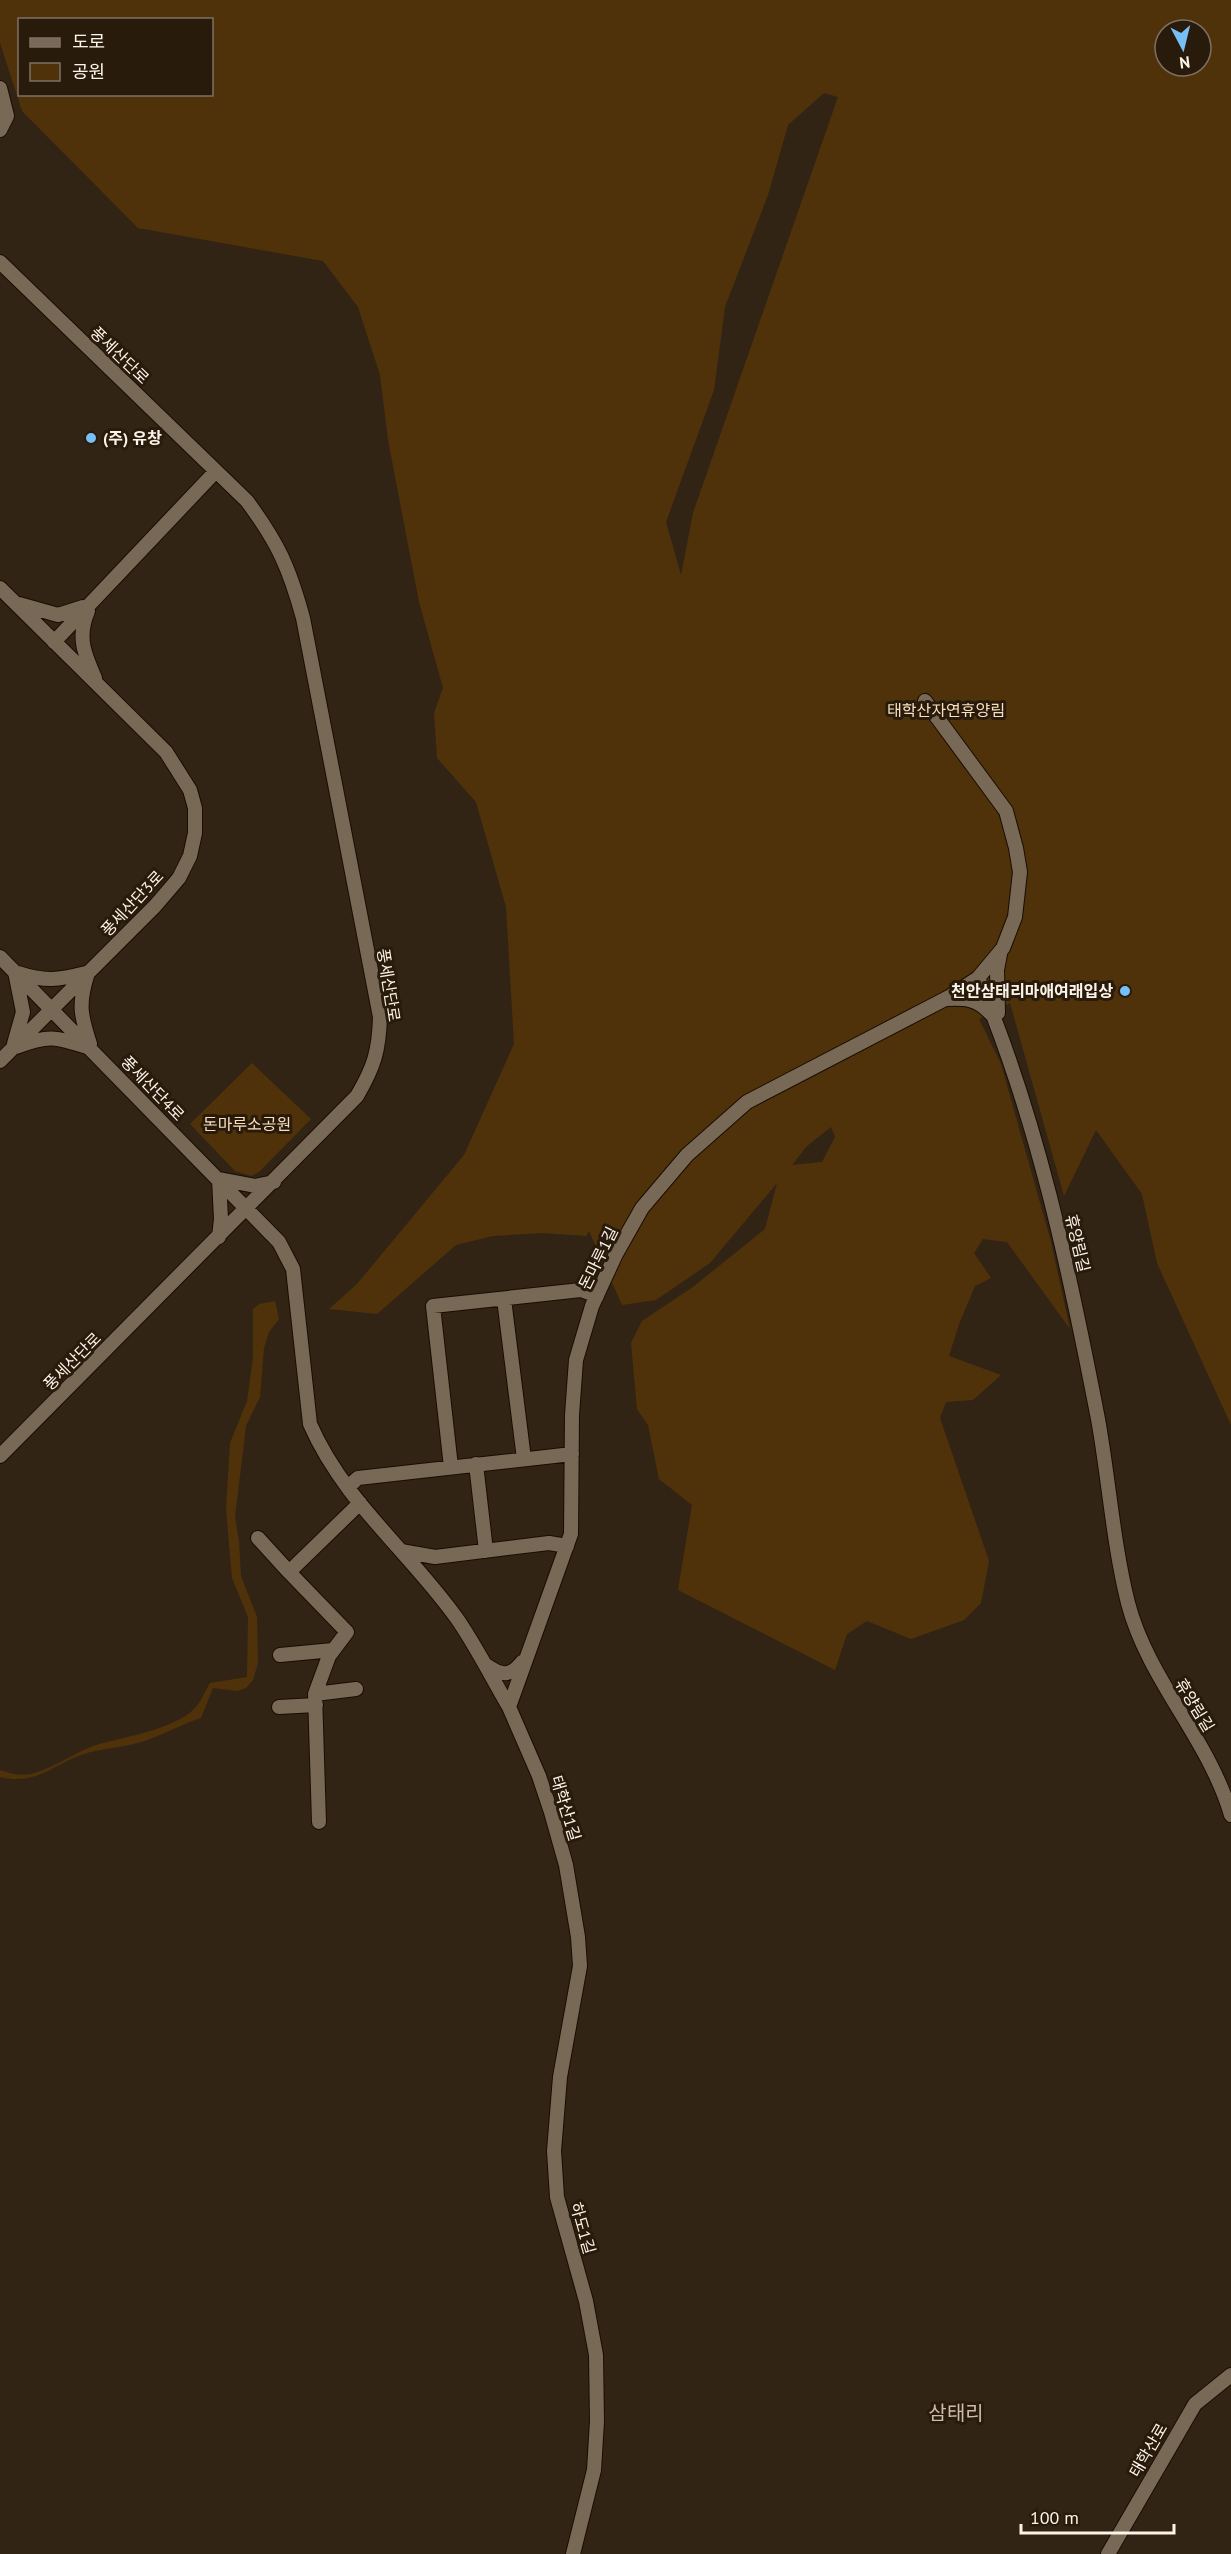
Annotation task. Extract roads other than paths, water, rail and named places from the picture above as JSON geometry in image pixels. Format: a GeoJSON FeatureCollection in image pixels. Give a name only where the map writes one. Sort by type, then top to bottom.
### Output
{"type":"FeatureCollection","features":[{"type":"Feature","properties":{"kind":"street"},"geometry":{"type":"LineString","coordinates":[[0,88],[7,116],[0,130]]}},
{"type":"Feature","properties":{"kind":"street","name":"풍세산단로"},"geometry":{"type":"LineString","coordinates":[[0,264],[247,501],[275,539],[292,578],[303,618],[380,1017],[379,1046],[373,1069],[357,1096],[248,1209],[0,1456]]}},
{"type":"Feature","properties":{"kind":"street"},"geometry":{"type":"LineString","coordinates":[[54,642],[216,471]]}},
{"type":"Feature","properties":{"kind":"street","name":"풍세산단3로"},"geometry":{"type":"LineString","coordinates":[[0,588],[166,752],[180,770],[195,808],[195,833],[190,856],[178,878],[155,906],[0,1061]]}},
{"type":"Feature","properties":{"kind":"street"},"geometry":{"type":"LineString","coordinates":[[15,603],[58,615],[69,613],[91,603]]}},
{"type":"Feature","properties":{"kind":"street"},"geometry":{"type":"LineString","coordinates":[[91,603],[80,637],[84,653],[98,685]]}},
{"type":"Feature","properties":{"kind":"street"},"geometry":{"type":"LineString","coordinates":[[926,700],[1005,811],[1020,872],[1015,917],[1000,952],[978,978]]}},
{"type":"Feature","properties":{"kind":"street"},"geometry":{"type":"LineString","coordinates":[[1000,952],[996,998],[1001,1036]]}},
{"type":"Feature","properties":{"kind":"street","name":"풍세산단4로"},"geometry":{"type":"LineString","coordinates":[[0,957],[279,1242],[293,1269],[310,1424],[319,1444],[377,1527],[458,1620],[509,1707]]}},
{"type":"Feature","properties":{"kind":"street"},"geometry":{"type":"LineString","coordinates":[[12,1049],[20,1029],[23,1012],[15,972],[42,980],[57,980],[88,972]]}},
{"type":"Feature","properties":{"kind":"street"},"geometry":{"type":"LineString","coordinates":[[88,972],[81,996],[80,1015],[92,1049]]}},
{"type":"Feature","properties":{"kind":"street","name":"돈마루1길"},"geometry":{"type":"LineString","coordinates":[[509,1707],[571,1534],[576,1359],[597,1296],[642,1208],[687,1155],[728,1116],[747,1102],[945,999],[978,978]]}},
{"type":"Feature","properties":{"kind":"street","name":"휴양림길"},"geometry":{"type":"LineString","coordinates":[[978,978],[995,1018],[1030,1119],[1061,1235],[1097,1419],[1117,1552],[1128,1605],[1141,1640],[1197,1738],[1231,1815]]}},
{"type":"Feature","properties":{"kind":"street"},"geometry":{"type":"LineString","coordinates":[[945,999],[966,998],[982,1003],[995,1018]]}},
{"type":"Feature","properties":{"kind":"street"},"geometry":{"type":"LineString","coordinates":[[12,1049],[42,1037],[59,1038],[92,1049]]}},
{"type":"Feature","properties":{"kind":"street"},"geometry":{"type":"LineString","coordinates":[[219,1237],[221,1219],[219,1179],[255,1186],[274,1182]]}},
{"type":"Feature","properties":{"kind":"street"},"geometry":{"type":"LineString","coordinates":[[451,1467],[434,1306],[581,1290],[597,1296]]}},
{"type":"Feature","properties":{"kind":"street"},"geometry":{"type":"LineString","coordinates":[[504,1299],[524,1459]]}},
{"type":"Feature","properties":{"kind":"street"},"geometry":{"type":"LineString","coordinates":[[348,1487],[358,1478],[572,1454]]}},
{"type":"Feature","properties":{"kind":"street"},"geometry":{"type":"LineString","coordinates":[[476,1464],[486,1551]]}},
{"type":"Feature","properties":{"kind":"street"},"geometry":{"type":"LineString","coordinates":[[289,1572],[360,1503]]}},
{"type":"Feature","properties":{"kind":"street"},"geometry":{"type":"LineString","coordinates":[[258,1538],[347,1632],[333,1650],[316,1700],[319,1822]]}},
{"type":"Feature","properties":{"kind":"street"},"geometry":{"type":"LineString","coordinates":[[400,1551],[435,1557],[549,1543],[567,1546]]}},
{"type":"Feature","properties":{"kind":"street"},"geometry":{"type":"LineString","coordinates":[[428,1584],[430,1563],[435,1557]]}},
{"type":"Feature","properties":{"kind":"street"},"geometry":{"type":"LineString","coordinates":[[280,1655],[333,1650]]}},
{"type":"Feature","properties":{"kind":"street"},"geometry":{"type":"LineString","coordinates":[[484,1664],[504,1675],[513,1673],[524,1661]]}},
{"type":"Feature","properties":{"kind":"street"},"geometry":{"type":"LineString","coordinates":[[279,1707],[356,1689]]}},
{"type":"Feature","properties":{"kind":"street","name":"태학산1길"},"geometry":{"type":"LineString","coordinates":[[509,1707],[539,1776],[551,1812],[566,1865],[573,1908]]}},
{"type":"Feature","properties":{"kind":"street","name":"하도1길"},"geometry":{"type":"LineString","coordinates":[[573,1908],[579,1966],[560,2077],[554,2151],[557,2197],[586,2301],[596,2355],[597,2421],[594,2470],[573,2554]]}},
{"type":"Feature","properties":{"kind":"street","name":"태학산로"},"geometry":{"type":"LineString","coordinates":[[1108,2554],[1195,2404],[1231,2375]]}},
{"type":"Feature","properties":{"kind":"place","name":"(주) 유창"},"geometry":{"type":"Point","coordinates":[91,438]}},
{"type":"Feature","properties":{"kind":"place","name":"천안삼태리마애여래입상"},"geometry":{"type":"Point","coordinates":[1125,991]}},
{"type":"Feature","properties":{"kind":"district","name":"삼태리"},"geometry":{"type":"Point","coordinates":[956,2413]}},
{"type":"Feature","properties":{"kind":"park label","name":"태학산자연휴양림"},"geometry":{"type":"Point","coordinates":[946,710]}},
{"type":"Feature","properties":{"kind":"park label","name":"돈마루소공원"},"geometry":{"type":"Point","coordinates":[247,1124]}}]}
